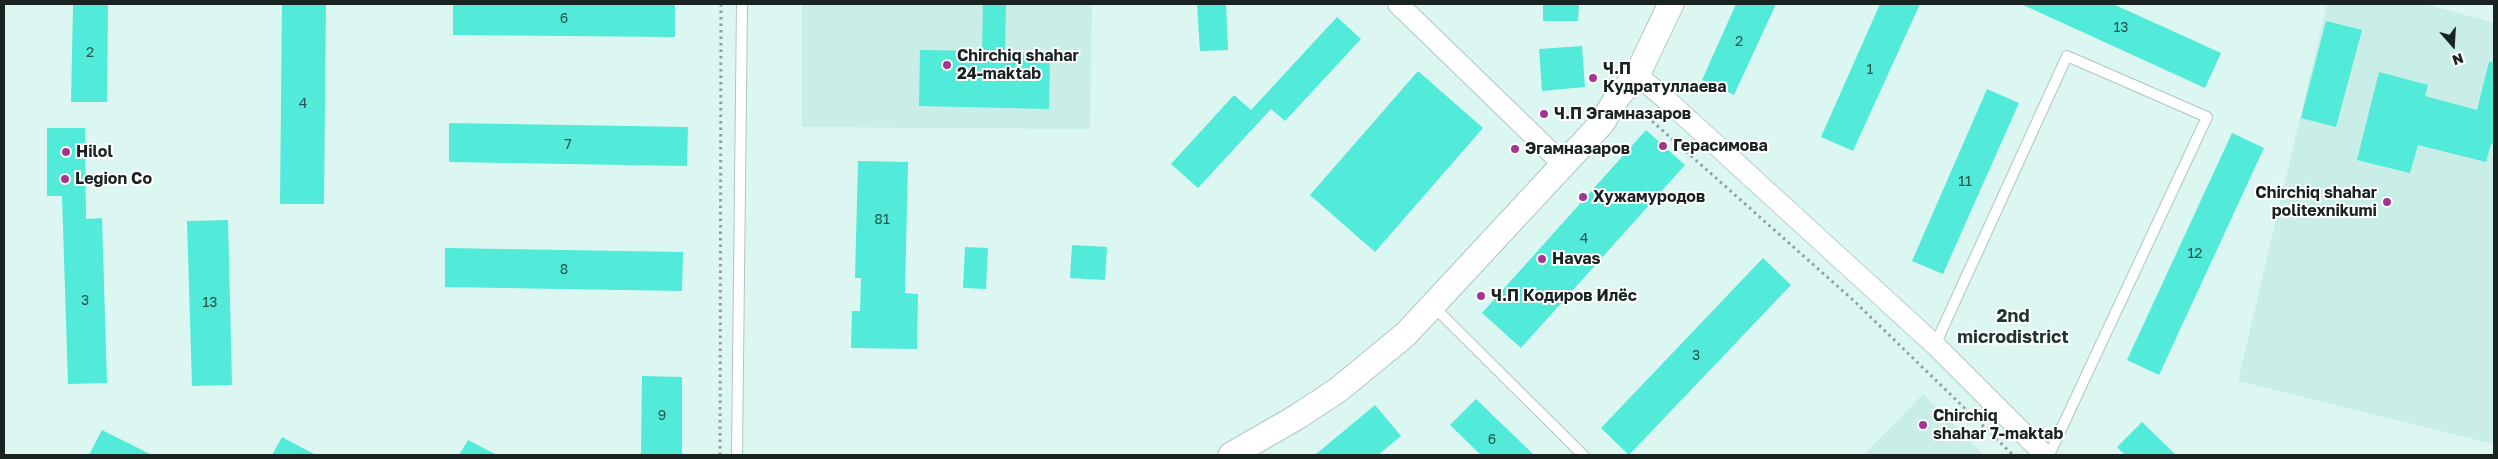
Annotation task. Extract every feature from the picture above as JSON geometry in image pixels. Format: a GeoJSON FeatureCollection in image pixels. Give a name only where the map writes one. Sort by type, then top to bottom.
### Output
{"type":"FeatureCollection","features":[{"type":"Feature","properties":{"kind":"street"},"geometry":{"type":"LineString","coordinates":[[1398,4],[1564,165]]}},
{"type":"Feature","properties":{"kind":"street"},"geometry":{"type":"LineString","coordinates":[[1231,455],[1290,422],[1338,390],[1406,334],[1602,124],[1618,96],[1637,75],[1671,4]]}},
{"type":"Feature","properties":{"kind":"street"},"geometry":{"type":"LineString","coordinates":[[1637,75],[1668,101],[1934,345],[2045,455]]}},
{"type":"Feature","properties":{"kind":"lane"},"geometry":{"type":"LineString","coordinates":[[738,455],[742,4]]}},
{"type":"Feature","properties":{"kind":"lane"},"geometry":{"type":"LineString","coordinates":[[1934,345],[2067,56],[2207,117],[2049,455]]}},
{"type":"Feature","properties":{"kind":"lane"},"geometry":{"type":"LineString","coordinates":[[1433,306],[1583,455]]}},
{"type":"Feature","properties":{"kind":"path"},"geometry":{"type":"LineString","coordinates":[[720,455],[721,4]]}},
{"type":"Feature","properties":{"kind":"path"},"geometry":{"type":"LineString","coordinates":[[1668,101],[1653,122],[1853,300],[2013,455]]}},
{"type":"Feature","properties":{"kind":"shaded area","name":"Chirchiq shahar 24-maktab"},"geometry":{"type":"Polygon","coordinates":[[[802,4],[1092,4],[1090,129],[802,127],[802,4]]]}},
{"type":"Feature","properties":{"kind":"shaded area","name":"Chirchiq shahar politexnikumi"},"geometry":{"type":"Polygon","coordinates":[[[2327,4],[2426,4],[2494,23],[2494,444],[2238,381],[2327,4]]]}},
{"type":"Feature","properties":{"kind":"shaded area","name":"Chirchiq shahar 7-maktab"},"geometry":{"type":"Polygon","coordinates":[[[1923,394],[1984,455],[1864,455],[1923,394]]]}},
{"type":"Feature","properties":{"kind":"building"},"geometry":{"type":"Polygon","coordinates":[[[73,4],[108,4],[107,102],[71,102],[73,4]]]}},
{"type":"Feature","properties":{"kind":"building"},"geometry":{"type":"Polygon","coordinates":[[[282,4],[326,4],[324,204],[280,204],[282,4]]]}},
{"type":"Feature","properties":{"kind":"building"},"geometry":{"type":"Polygon","coordinates":[[[453,4],[675,4],[675,37],[453,35],[453,4]]]}},
{"type":"Feature","properties":{"kind":"building"},"geometry":{"type":"Polygon","coordinates":[[[983,4],[1006,4],[1005,54],[1050,55],[1049,109],[919,106],[920,50],[982,51],[983,4]]]}},
{"type":"Feature","properties":{"kind":"building"},"geometry":{"type":"Polygon","coordinates":[[[1197,4],[1226,4],[1228,50],[1200,51],[1197,4]]]}},
{"type":"Feature","properties":{"kind":"building"},"geometry":{"type":"Polygon","coordinates":[[[1543,4],[1579,4],[1578,21],[1543,21],[1543,4]]]}},
{"type":"Feature","properties":{"kind":"building"},"geometry":{"type":"Polygon","coordinates":[[[1736,4],[1776,4],[1734,95],[1702,80],[1736,4]]]}},
{"type":"Feature","properties":{"kind":"building"},"geometry":{"type":"Polygon","coordinates":[[[1880,4],[1920,4],[1853,151],[1821,137],[1880,4]]]}},
{"type":"Feature","properties":{"kind":"building"},"geometry":{"type":"Polygon","coordinates":[[[2021,4],[2113,4],[2221,53],[2205,88],[2021,4]]]}},
{"type":"Feature","properties":{"kind":"building"},"geometry":{"type":"Polygon","coordinates":[[[1337,17],[1361,39],[1285,121],[1271,109],[1198,188],[1171,164],[1234,95],[1251,110],[1337,17]]]}},
{"type":"Feature","properties":{"kind":"building"},"geometry":{"type":"Polygon","coordinates":[[[2326,21],[2362,30],[2336,127],[2301,118],[2326,21]]]}},
{"type":"Feature","properties":{"kind":"building"},"geometry":{"type":"Polygon","coordinates":[[[1582,46],[1585,87],[1542,91],[1539,49],[1582,46]]]}},
{"type":"Feature","properties":{"kind":"building"},"geometry":{"type":"Polygon","coordinates":[[[2489,62],[2494,62],[2494,145],[2491,144],[2486,162],[2418,145],[2410,173],[2357,160],[2379,72],[2428,85],[2425,96],[2477,110],[2489,62]]]}},
{"type":"Feature","properties":{"kind":"building"},"geometry":{"type":"Polygon","coordinates":[[[1418,71],[1483,128],[1375,252],[1310,195],[1418,71]]]}},
{"type":"Feature","properties":{"kind":"building"},"geometry":{"type":"Polygon","coordinates":[[[1987,89],[2019,103],[1943,274],[1912,261],[1987,89]]]}},
{"type":"Feature","properties":{"kind":"building"},"geometry":{"type":"Polygon","coordinates":[[[449,123],[688,127],[687,166],[449,162],[449,123]]]}},
{"type":"Feature","properties":{"kind":"building"},"geometry":{"type":"Polygon","coordinates":[[[47,128],[85,128],[86,219],[102,218],[107,383],[68,384],[62,196],[47,196],[47,128]]]}},
{"type":"Feature","properties":{"kind":"building"},"geometry":{"type":"Polygon","coordinates":[[[1646,130],[1685,165],[1521,348],[1482,313],[1646,130]]]}},
{"type":"Feature","properties":{"kind":"building"},"geometry":{"type":"Polygon","coordinates":[[[2232,133],[2264,148],[2159,375],[2127,360],[2232,133]]]}},
{"type":"Feature","properties":{"kind":"building"},"geometry":{"type":"Polygon","coordinates":[[[858,161],[908,162],[905,293],[918,294],[917,349],[851,348],[852,311],[860,311],[861,278],[855,278],[858,161]]]}},
{"type":"Feature","properties":{"kind":"building"},"geometry":{"type":"Polygon","coordinates":[[[228,220],[232,385],[192,386],[187,221],[228,220]]]}},
{"type":"Feature","properties":{"kind":"building"},"geometry":{"type":"Polygon","coordinates":[[[1072,245],[1107,247],[1105,280],[1070,278],[1072,245]]]}},
{"type":"Feature","properties":{"kind":"building"},"geometry":{"type":"Polygon","coordinates":[[[965,247],[988,248],[986,289],[963,288],[965,247]]]}},
{"type":"Feature","properties":{"kind":"building"},"geometry":{"type":"Polygon","coordinates":[[[445,248],[683,252],[682,291],[445,287],[445,248]]]}},
{"type":"Feature","properties":{"kind":"building"},"geometry":{"type":"Polygon","coordinates":[[[1763,258],[1791,285],[1629,455],[1601,428],[1763,258]]]}},
{"type":"Feature","properties":{"kind":"building"},"geometry":{"type":"Polygon","coordinates":[[[642,376],[682,377],[682,455],[641,455],[642,376]]]}},
{"type":"Feature","properties":{"kind":"building"},"geometry":{"type":"Polygon","coordinates":[[[1476,399],[1534,455],[1481,455],[1450,425],[1476,399]]]}},
{"type":"Feature","properties":{"kind":"building"},"geometry":{"type":"Polygon","coordinates":[[[1375,405],[1401,436],[1378,455],[1315,455],[1375,405]]]}},
{"type":"Feature","properties":{"kind":"building"},"geometry":{"type":"Polygon","coordinates":[[[2142,422],[2176,455],[2125,455],[2117,447],[2142,422]]]}},
{"type":"Feature","properties":{"kind":"building"},"geometry":{"type":"Polygon","coordinates":[[[102,430],[152,455],[89,455],[102,430]]]}},
{"type":"Feature","properties":{"kind":"building"},"geometry":{"type":"Polygon","coordinates":[[[282,437],[316,455],[272,455],[282,437]]]}},
{"type":"Feature","properties":{"kind":"building"},"geometry":{"type":"Polygon","coordinates":[[[468,440],[497,455],[459,455],[468,440]]]}},
{"type":"Feature","properties":{"kind":"place","name":"Chirchiq shahar 24-maktab"},"geometry":{"type":"Point","coordinates":[947,65]}},
{"type":"Feature","properties":{"kind":"place","name":"Ч.П Кудратуллаева"},"geometry":{"type":"Point","coordinates":[1593,78]}},
{"type":"Feature","properties":{"kind":"place","name":"Ч.П Эгамназаров"},"geometry":{"type":"Point","coordinates":[1544,114]}},
{"type":"Feature","properties":{"kind":"place","name":"Герасимова"},"geometry":{"type":"Point","coordinates":[1663,146]}},
{"type":"Feature","properties":{"kind":"place","name":"Эгамназаров"},"geometry":{"type":"Point","coordinates":[1515,149]}},
{"type":"Feature","properties":{"kind":"place","name":"Hilol"},"geometry":{"type":"Point","coordinates":[66,152]}},
{"type":"Feature","properties":{"kind":"place","name":"Legion Co"},"geometry":{"type":"Point","coordinates":[65,179]}},
{"type":"Feature","properties":{"kind":"place","name":"Хужамуродов"},"geometry":{"type":"Point","coordinates":[1583,197]}},
{"type":"Feature","properties":{"kind":"place","name":"Chirchiq shahar politexnikumi"},"geometry":{"type":"Point","coordinates":[2387,202]}},
{"type":"Feature","properties":{"kind":"place","name":"Havas"},"geometry":{"type":"Point","coordinates":[1542,259]}},
{"type":"Feature","properties":{"kind":"place","name":"Ч.П Кодиров Илёс"},"geometry":{"type":"Point","coordinates":[1481,296]}},
{"type":"Feature","properties":{"kind":"place","name":"Chirchiq shahar 7-maktab"},"geometry":{"type":"Point","coordinates":[1923,425]}},
{"type":"Feature","properties":{"kind":"district","name":"2nd microdistrict"},"geometry":{"type":"Point","coordinates":[2013,326]}}]}
